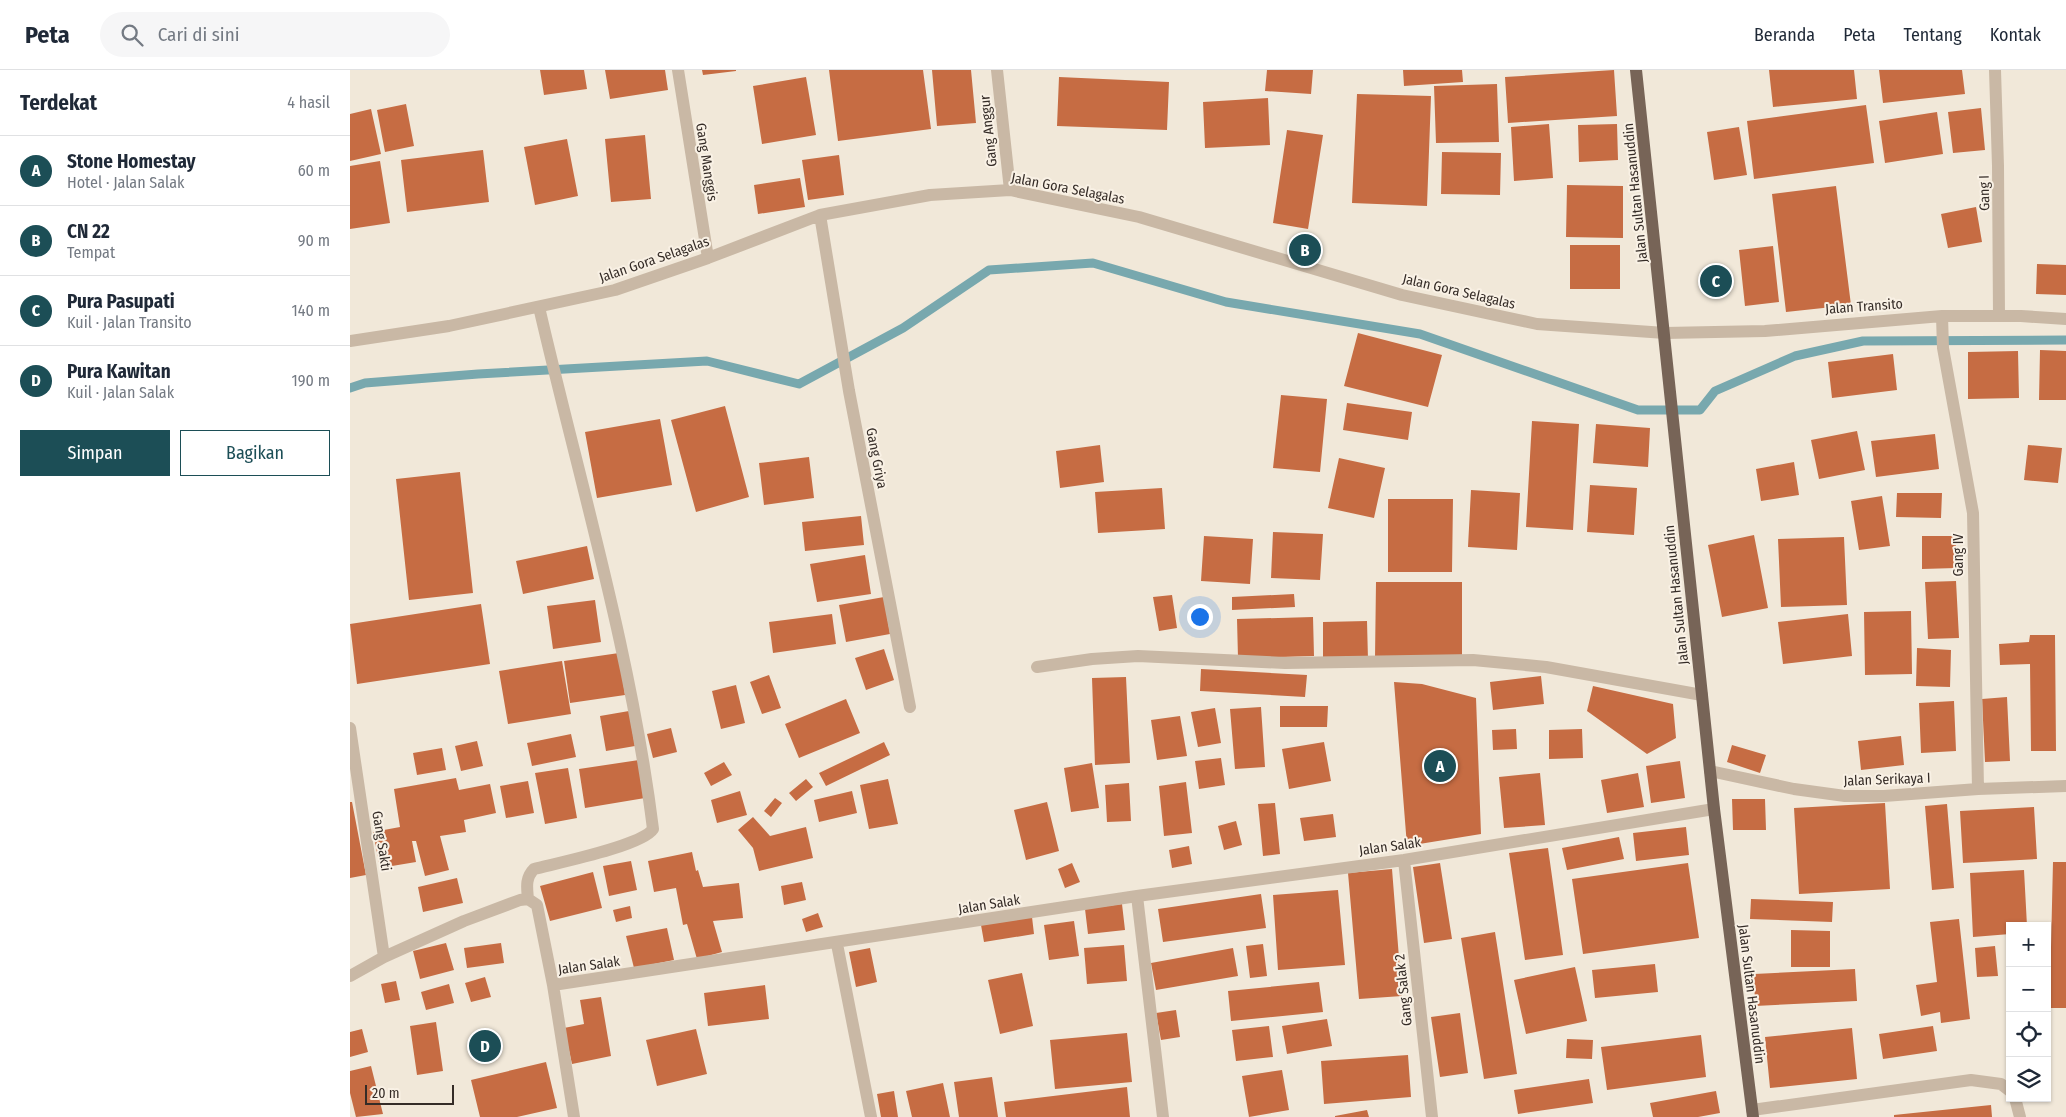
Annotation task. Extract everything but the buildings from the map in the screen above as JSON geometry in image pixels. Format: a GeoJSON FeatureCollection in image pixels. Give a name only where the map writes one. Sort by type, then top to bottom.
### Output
{"type":"FeatureCollection","features":[{"type":"Feature","properties":{"kind":"main road","name":"Jalan Sultan Hasanuddin"},"geometry":{"type":"LineString","coordinates":[[1636,70],[1714,810],[1752,1113]]}},
{"type":"Feature","properties":{"kind":"street","name":"Gang Manggis"},"geometry":{"type":"LineString","coordinates":[[678,70],[708,258]]}},
{"type":"Feature","properties":{"kind":"street","name":"Gang Anggur"},"geometry":{"type":"LineString","coordinates":[[997,70],[1010,190]]}},
{"type":"Feature","properties":{"kind":"street","name":"Gang I"},"geometry":{"type":"LineString","coordinates":[[1995,70],[1999,316]]}},
{"type":"Feature","properties":{"kind":"street","name":"Jalan Gora Selagalas"},"geometry":{"type":"LineString","coordinates":[[350,341],[449,326],[615,290],[708,258],[820,214],[930,195],[1010,190],[1139,217],[1402,294],[1489,314],[1537,324],[1665,333]]}},
{"type":"Feature","properties":{"kind":"street","name":"Gang Griya"},"geometry":{"type":"LineString","coordinates":[[820,214],[849,391],[910,707]]}},
{"type":"Feature","properties":{"kind":"street"},"geometry":{"type":"LineString","coordinates":[[350,976],[464,921],[514,902],[528,899],[527,880],[529,874],[534,869],[634,842],[650,834],[653,829],[648,790],[624,660],[540,307]]}},
{"type":"Feature","properties":{"kind":"street","name":"Jalan Transito"},"geometry":{"type":"LineString","coordinates":[[1665,333],[1765,331],[1999,316],[2066,319]]}},
{"type":"Feature","properties":{"kind":"street","name":"Gang IV"},"geometry":{"type":"LineString","coordinates":[[1942,319],[1943,348],[1973,513],[1978,789]]}},
{"type":"Feature","properties":{"kind":"street"},"geometry":{"type":"LineString","coordinates":[[1037,667],[1092,659],[1138,656],[1285,663],[1473,660],[1546,667],[1702,695]]}},
{"type":"Feature","properties":{"kind":"street","name":"Gang Sakti"},"geometry":{"type":"LineString","coordinates":[[350,728],[384,958]]}},
{"type":"Feature","properties":{"kind":"street","name":"Jalan Serikaya I"},"geometry":{"type":"LineString","coordinates":[[1710,771],[1794,789],[1845,796],[1884,796],[1978,789],[2066,786]]}},
{"type":"Feature","properties":{"kind":"street","name":"Jalan Salak"},"geometry":{"type":"LineString","coordinates":[[528,899],[537,905],[553,985],[837,944],[1137,896],[1404,860],[1714,810]]}},
{"type":"Feature","properties":{"kind":"street","name":"Gang Salak 2"},"geometry":{"type":"LineString","coordinates":[[1404,860],[1432,1117]]}},
{"type":"Feature","properties":{"kind":"street"},"geometry":{"type":"LineString","coordinates":[[1137,896],[1164,1117]]}},
{"type":"Feature","properties":{"kind":"street"},"geometry":{"type":"LineString","coordinates":[[837,944],[871,1117]]}},
{"type":"Feature","properties":{"kind":"street"},"geometry":{"type":"LineString","coordinates":[[553,985],[574,1117]]}},
{"type":"Feature","properties":{"kind":"street"},"geometry":{"type":"LineString","coordinates":[[1752,1113],[1971,1080],[2001,1084],[2006,1088]]}},
{"type":"Feature","properties":{"kind":"street"},"geometry":{"type":"LineString","coordinates":[[2016,1102],[2020,1117]]}},
{"type":"Feature","properties":{"kind":"waterway"},"geometry":{"type":"LineString","coordinates":[[350,388],[365,383],[478,374],[707,361],[799,384],[903,328],[989,270],[1093,263],[1226,302],[1420,334],[1638,410],[1700,410],[1715,391],[1795,356],[1863,341],[2066,340]]}},
{"type":"Feature","properties":{"kind":"place","name":"CN 22"},"geometry":{"type":"Point","coordinates":[1305,250]}},
{"type":"Feature","properties":{"kind":"place","name":"Pura Pasupati"},"geometry":{"type":"Point","coordinates":[1716,281]}},
{"type":"Feature","properties":{"kind":"place","name":"Stone Homestay"},"geometry":{"type":"Point","coordinates":[1440,766]}},
{"type":"Feature","properties":{"kind":"place","name":"Pura Kawitan"},"geometry":{"type":"Point","coordinates":[485,1046]}}]}
